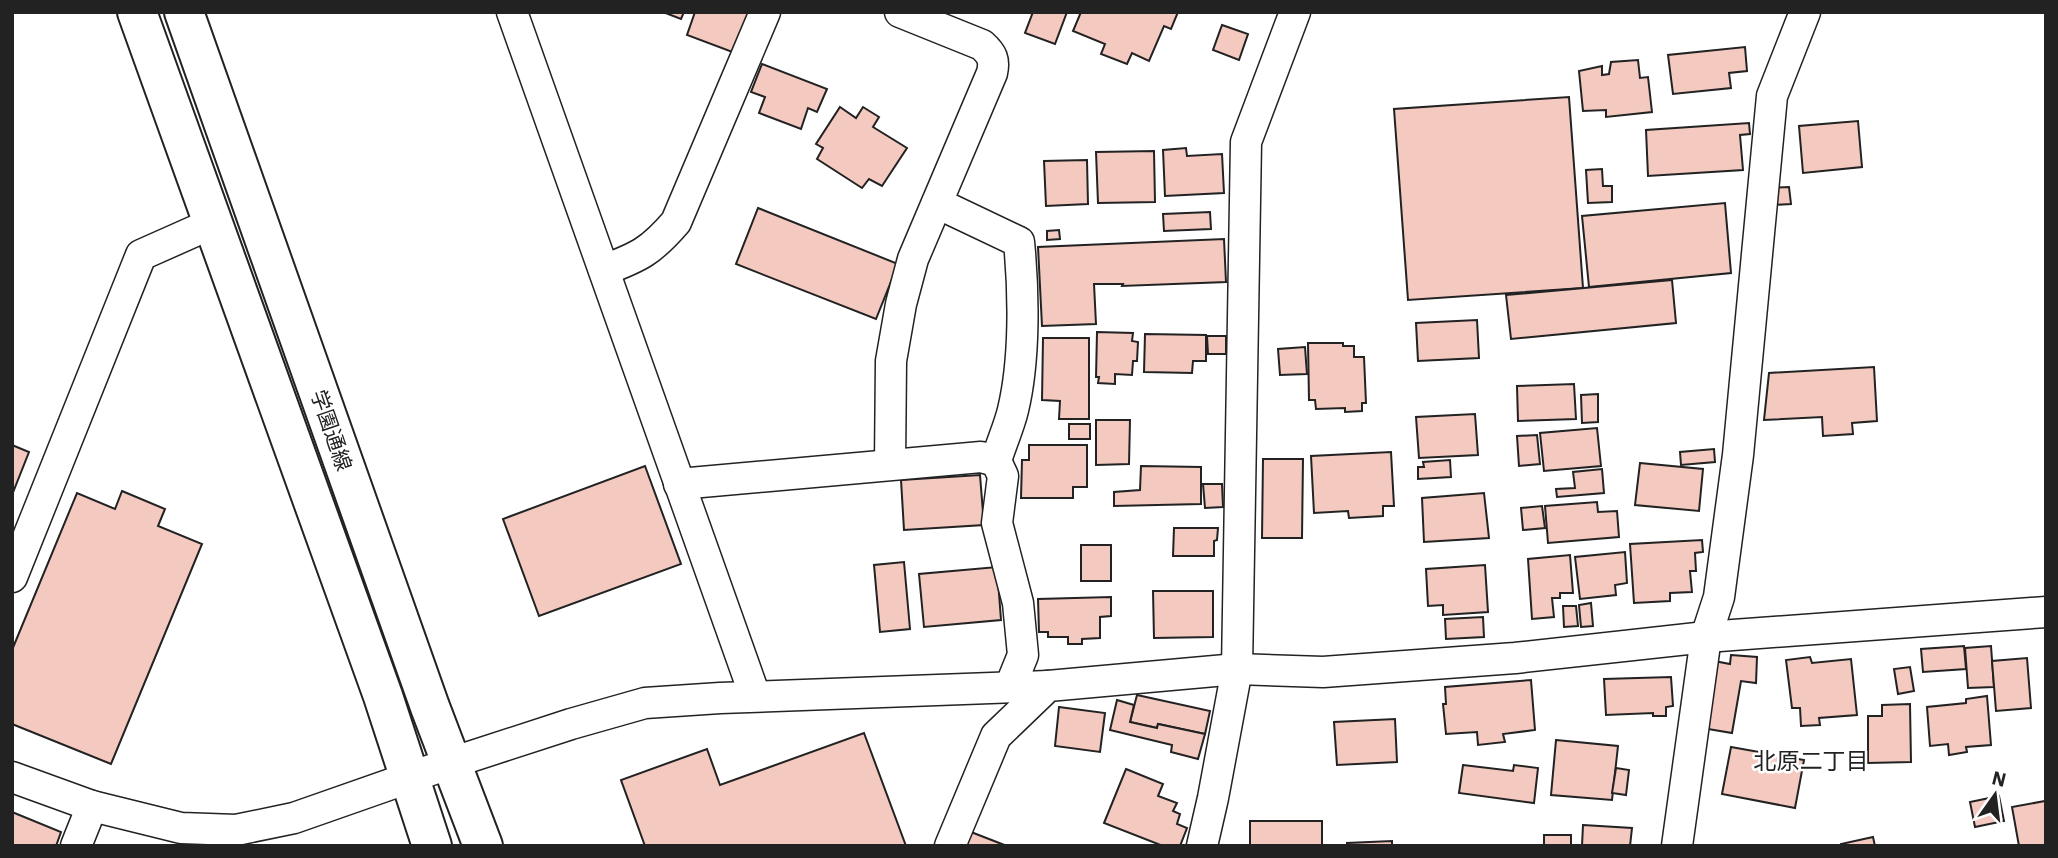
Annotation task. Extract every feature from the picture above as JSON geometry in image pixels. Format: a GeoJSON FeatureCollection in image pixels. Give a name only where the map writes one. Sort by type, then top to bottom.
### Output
{"type":"FeatureCollection","features":[{"type":"Feature","properties":{"kind":"street","name":"学園通線"},"geometry":{"type":"LineString","coordinates":[[137,12],[383,696],[432,846]]}},
{"type":"Feature","properties":{"kind":"street"},"geometry":{"type":"LineString","coordinates":[[512,12],[755,696]]}},
{"type":"Feature","properties":{"kind":"street"},"geometry":{"type":"LineString","coordinates":[[604,270],[638,257],[657,244],[676,222],[765,12]]}},
{"type":"Feature","properties":{"kind":"street"},"geometry":{"type":"LineString","coordinates":[[890,464],[891,361],[901,304],[913,259],[992,74],[994,62],[991,53],[982,45],[900,12]]}},
{"type":"Feature","properties":{"kind":"street"},"geometry":{"type":"LineString","coordinates":[[1202,846],[1237,669],[1246,142],[1295,12]]}},
{"type":"Feature","properties":{"kind":"street"},"geometry":{"type":"LineString","coordinates":[[1677,846],[1706,637],[1719,597],[1738,455],[1772,96],[1805,12]]}},
{"type":"Feature","properties":{"kind":"street","name":"学園通線"},"geometry":{"type":"LineString","coordinates":[[188,13],[451,763],[483,846]]}},
{"type":"Feature","properties":{"kind":"street"},"geometry":{"type":"LineString","coordinates":[[937,203],[1019,242],[1022,270],[1021,347],[1014,410],[996,461],[1003,476],[997,523],[1018,603],[1023,655],[1010,687]]}},
{"type":"Feature","properties":{"kind":"street"},"geometry":{"type":"LineString","coordinates":[[12,577],[141,255],[214,223]]}},
{"type":"Feature","properties":{"kind":"street"},"geometry":{"type":"LineString","coordinates":[[679,484],[981,457],[996,461]]}},
{"type":"Feature","properties":{"kind":"street"},"geometry":{"type":"LineString","coordinates":[[12,777],[92,806],[181,828],[236,838],[408,777],[645,703],[755,696],[1048,686],[1237,669],[1337,671],[1515,658],[1706,637],[2046,612]]}},
{"type":"Feature","properties":{"kind":"street"},"geometry":{"type":"LineString","coordinates":[[950,846],[996,736],[1048,686]]}},
{"type":"Feature","properties":{"kind":"street"},"geometry":{"type":"LineString","coordinates":[[76,846],[92,806]]}},
{"type":"Feature","properties":{"kind":"building"},"geometry":{"type":"Polygon","coordinates":[[[663,12],[684,12],[681,19],[663,12]]]}},
{"type":"Feature","properties":{"kind":"building"},"geometry":{"type":"Polygon","coordinates":[[[695,12],[750,12],[735,53],[687,35],[695,12]]]}},
{"type":"Feature","properties":{"kind":"building"},"geometry":{"type":"Polygon","coordinates":[[[1033,12],[1067,12],[1055,44],[1025,33],[1033,12]]]}},
{"type":"Feature","properties":{"kind":"building"},"geometry":{"type":"Polygon","coordinates":[[[1081,12],[1178,12],[1171,29],[1164,26],[1149,61],[1132,53],[1127,64],[1101,54],[1105,44],[1073,31],[1081,12]]]}},
{"type":"Feature","properties":{"kind":"building"},"geometry":{"type":"Polygon","coordinates":[[[1222,25],[1248,34],[1239,60],[1213,50],[1222,25]]]}},
{"type":"Feature","properties":{"kind":"building"},"geometry":{"type":"Polygon","coordinates":[[[1745,47],[1747,71],[1729,73],[1731,88],[1673,94],[1668,55],[1745,47]]]}},
{"type":"Feature","properties":{"kind":"building"},"geometry":{"type":"Polygon","coordinates":[[[1638,60],[1640,78],[1648,77],[1652,112],[1606,117],[1606,110],[1583,111],[1579,71],[1602,66],[1602,75],[1609,74],[1611,62],[1638,60]]]}},
{"type":"Feature","properties":{"kind":"building"},"geometry":{"type":"Polygon","coordinates":[[[762,64],[827,89],[817,112],[808,108],[801,129],[759,113],[765,97],[751,92],[762,64]]]}},
{"type":"Feature","properties":{"kind":"building"},"geometry":{"type":"Polygon","coordinates":[[[1569,97],[1583,288],[1408,300],[1394,109],[1569,97]]]}},
{"type":"Feature","properties":{"kind":"building"},"geometry":{"type":"Polygon","coordinates":[[[840,107],[856,118],[863,107],[879,117],[873,127],[907,148],[882,186],[869,179],[862,188],[817,159],[823,148],[816,144],[840,107]]]}},
{"type":"Feature","properties":{"kind":"building"},"geometry":{"type":"Polygon","coordinates":[[[1858,121],[1862,167],[1803,173],[1799,126],[1858,121]]]}},
{"type":"Feature","properties":{"kind":"building"},"geometry":{"type":"Polygon","coordinates":[[[1749,123],[1750,134],[1740,135],[1743,170],[1648,176],[1646,130],[1749,123]]]}},
{"type":"Feature","properties":{"kind":"building"},"geometry":{"type":"Polygon","coordinates":[[[1186,148],[1187,156],[1222,154],[1224,193],[1165,196],[1163,150],[1186,148]]]}},
{"type":"Feature","properties":{"kind":"building"},"geometry":{"type":"Polygon","coordinates":[[[1154,151],[1155,202],[1098,203],[1096,152],[1154,151]]]}},
{"type":"Feature","properties":{"kind":"building"},"geometry":{"type":"Polygon","coordinates":[[[1087,160],[1088,204],[1046,206],[1044,161],[1087,160]]]}},
{"type":"Feature","properties":{"kind":"building"},"geometry":{"type":"Polygon","coordinates":[[[1602,169],[1603,186],[1612,186],[1612,202],[1588,203],[1586,170],[1602,169]]]}},
{"type":"Feature","properties":{"kind":"building"},"geometry":{"type":"Polygon","coordinates":[[[1789,187],[1791,204],[1771,205],[1770,188],[1789,187]]]}},
{"type":"Feature","properties":{"kind":"building"},"geometry":{"type":"Polygon","coordinates":[[[1725,203],[1731,273],[1589,287],[1582,216],[1725,203]]]}},
{"type":"Feature","properties":{"kind":"building"},"geometry":{"type":"Polygon","coordinates":[[[758,208],[898,264],[876,319],[736,264],[758,208]]]}},
{"type":"Feature","properties":{"kind":"building"},"geometry":{"type":"Polygon","coordinates":[[[1210,212],[1211,229],[1164,231],[1163,214],[1210,212]]]}},
{"type":"Feature","properties":{"kind":"building"},"geometry":{"type":"Polygon","coordinates":[[[1059,230],[1060,239],[1047,240],[1047,231],[1059,230]]]}},
{"type":"Feature","properties":{"kind":"building"},"geometry":{"type":"Polygon","coordinates":[[[1224,239],[1226,282],[1122,286],[1123,284],[1094,284],[1096,324],[1042,326],[1038,247],[1224,239]]]}},
{"type":"Feature","properties":{"kind":"building"},"geometry":{"type":"Polygon","coordinates":[[[1672,280],[1676,323],[1511,339],[1506,295],[1672,280]]]}},
{"type":"Feature","properties":{"kind":"building"},"geometry":{"type":"Polygon","coordinates":[[[1477,320],[1479,358],[1418,361],[1416,323],[1477,320]]]}},
{"type":"Feature","properties":{"kind":"building"},"geometry":{"type":"Polygon","coordinates":[[[1097,332],[1133,333],[1132,341],[1138,342],[1137,361],[1133,361],[1132,375],[1115,374],[1115,384],[1098,383],[1097,332]]]}},
{"type":"Feature","properties":{"kind":"building"},"geometry":{"type":"Polygon","coordinates":[[[1145,334],[1206,335],[1206,361],[1193,361],[1192,373],[1144,372],[1145,334]]]}},
{"type":"Feature","properties":{"kind":"building"},"geometry":{"type":"Polygon","coordinates":[[[1207,336],[1226,336],[1226,354],[1208,354],[1207,336]]]}},
{"type":"Feature","properties":{"kind":"building"},"geometry":{"type":"Polygon","coordinates":[[[1043,338],[1089,338],[1089,419],[1059,419],[1060,401],[1042,400],[1043,338]]]}},
{"type":"Feature","properties":{"kind":"building"},"geometry":{"type":"Polygon","coordinates":[[[1308,343],[1343,343],[1343,346],[1354,346],[1354,357],[1364,357],[1366,403],[1362,403],[1362,411],[1345,412],[1345,408],[1316,409],[1315,400],[1309,400],[1308,343]]]}},
{"type":"Feature","properties":{"kind":"building"},"geometry":{"type":"Polygon","coordinates":[[[1305,347],[1307,374],[1280,375],[1278,349],[1305,347]]]}},
{"type":"Feature","properties":{"kind":"building"},"geometry":{"type":"Polygon","coordinates":[[[1874,367],[1877,421],[1852,423],[1853,434],[1823,436],[1822,417],[1764,420],[1769,373],[1874,367]]]}},
{"type":"Feature","properties":{"kind":"building"},"geometry":{"type":"Polygon","coordinates":[[[1574,384],[1576,419],[1518,421],[1517,386],[1574,384]]]}},
{"type":"Feature","properties":{"kind":"building"},"geometry":{"type":"Polygon","coordinates":[[[1598,394],[1598,422],[1582,423],[1581,395],[1598,394]]]}},
{"type":"Feature","properties":{"kind":"building"},"geometry":{"type":"Polygon","coordinates":[[[1475,414],[1478,455],[1419,458],[1416,417],[1475,414]]]}},
{"type":"Feature","properties":{"kind":"building"},"geometry":{"type":"Polygon","coordinates":[[[1096,420],[1130,420],[1129,464],[1096,465],[1096,420]]]}},
{"type":"Feature","properties":{"kind":"building"},"geometry":{"type":"Polygon","coordinates":[[[1069,424],[1090,424],[1090,439],[1069,439],[1069,424]]]}},
{"type":"Feature","properties":{"kind":"building"},"geometry":{"type":"Polygon","coordinates":[[[1597,428],[1601,466],[1544,471],[1540,433],[1597,428]]]}},
{"type":"Feature","properties":{"kind":"building"},"geometry":{"type":"Polygon","coordinates":[[[1537,435],[1540,464],[1519,466],[1517,436],[1537,435]]]}},
{"type":"Feature","properties":{"kind":"building"},"geometry":{"type":"Polygon","coordinates":[[[12,445],[29,452],[12,495],[12,445]]]}},
{"type":"Feature","properties":{"kind":"building"},"geometry":{"type":"Polygon","coordinates":[[[1029,445],[1087,445],[1087,487],[1073,487],[1073,498],[1021,498],[1022,460],[1029,460],[1029,445]]]}},
{"type":"Feature","properties":{"kind":"building"},"geometry":{"type":"Polygon","coordinates":[[[1714,449],[1715,462],[1681,465],[1680,452],[1714,449]]]}},
{"type":"Feature","properties":{"kind":"building"},"geometry":{"type":"Polygon","coordinates":[[[1391,452],[1394,506],[1383,506],[1383,516],[1349,518],[1348,511],[1314,513],[1311,456],[1391,452]]]}},
{"type":"Feature","properties":{"kind":"building"},"geometry":{"type":"Polygon","coordinates":[[[1263,459],[1303,459],[1302,538],[1262,538],[1263,459]]]}},
{"type":"Feature","properties":{"kind":"building"},"geometry":{"type":"Polygon","coordinates":[[[1450,460],[1451,477],[1418,479],[1418,467],[1424,467],[1423,462],[1450,460]]]}},
{"type":"Feature","properties":{"kind":"building"},"geometry":{"type":"Polygon","coordinates":[[[1640,463],[1703,469],[1699,511],[1635,505],[1640,463]]]}},
{"type":"Feature","properties":{"kind":"building"},"geometry":{"type":"Polygon","coordinates":[[[645,466],[681,564],[539,616],[503,519],[645,466]]]}},
{"type":"Feature","properties":{"kind":"building"},"geometry":{"type":"Polygon","coordinates":[[[1141,466],[1201,467],[1201,504],[1114,506],[1114,492],[1140,490],[1141,466]]]}},
{"type":"Feature","properties":{"kind":"building"},"geometry":{"type":"Polygon","coordinates":[[[1602,469],[1604,493],[1557,497],[1556,489],[1575,488],[1573,472],[1602,469]]]}},
{"type":"Feature","properties":{"kind":"building"},"geometry":{"type":"Polygon","coordinates":[[[980,475],[984,525],[904,530],[901,480],[980,475]]]}},
{"type":"Feature","properties":{"kind":"building"},"geometry":{"type":"Polygon","coordinates":[[[1203,484],[1222,484],[1223,507],[1205,508],[1203,484]]]}},
{"type":"Feature","properties":{"kind":"building"},"geometry":{"type":"Polygon","coordinates":[[[122,491],[165,509],[158,526],[202,544],[111,764],[12,724],[12,650],[77,493],[115,509],[122,491]]]}},
{"type":"Feature","properties":{"kind":"building"},"geometry":{"type":"Polygon","coordinates":[[[1484,493],[1489,538],[1424,542],[1422,498],[1484,493]]]}},
{"type":"Feature","properties":{"kind":"building"},"geometry":{"type":"Polygon","coordinates":[[[1597,502],[1598,512],[1617,511],[1619,537],[1548,543],[1545,506],[1597,502]]]}},
{"type":"Feature","properties":{"kind":"building"},"geometry":{"type":"Polygon","coordinates":[[[1542,506],[1545,528],[1523,530],[1521,508],[1542,506]]]}},
{"type":"Feature","properties":{"kind":"building"},"geometry":{"type":"Polygon","coordinates":[[[1174,528],[1218,528],[1217,540],[1214,541],[1214,556],[1173,556],[1174,528]]]}},
{"type":"Feature","properties":{"kind":"building"},"geometry":{"type":"Polygon","coordinates":[[[1702,540],[1703,552],[1695,553],[1696,571],[1690,571],[1692,592],[1670,593],[1670,601],[1634,603],[1630,544],[1702,540]]]}},
{"type":"Feature","properties":{"kind":"building"},"geometry":{"type":"Polygon","coordinates":[[[1081,545],[1111,545],[1111,581],[1081,581],[1081,545]]]}},
{"type":"Feature","properties":{"kind":"building"},"geometry":{"type":"Polygon","coordinates":[[[1625,552],[1627,583],[1615,585],[1616,595],[1580,599],[1575,557],[1625,552]]]}},
{"type":"Feature","properties":{"kind":"building"},"geometry":{"type":"Polygon","coordinates":[[[1570,555],[1573,593],[1560,593],[1560,598],[1552,598],[1554,617],[1532,619],[1528,559],[1570,555]]]}},
{"type":"Feature","properties":{"kind":"building"},"geometry":{"type":"Polygon","coordinates":[[[904,562],[910,629],[880,632],[874,565],[904,562]]]}},
{"type":"Feature","properties":{"kind":"building"},"geometry":{"type":"Polygon","coordinates":[[[1485,565],[1488,612],[1443,615],[1443,605],[1428,606],[1426,569],[1485,565]]]}},
{"type":"Feature","properties":{"kind":"building"},"geometry":{"type":"Polygon","coordinates":[[[997,567],[1001,620],[924,627],[919,574],[997,567]]]}},
{"type":"Feature","properties":{"kind":"building"},"geometry":{"type":"Polygon","coordinates":[[[1153,591],[1213,591],[1213,637],[1154,638],[1153,591]]]}},
{"type":"Feature","properties":{"kind":"building"},"geometry":{"type":"Polygon","coordinates":[[[1111,597],[1111,616],[1100,617],[1100,638],[1082,639],[1082,644],[1068,644],[1068,637],[1048,637],[1048,632],[1039,632],[1038,599],[1111,597]]]}},
{"type":"Feature","properties":{"kind":"building"},"geometry":{"type":"Polygon","coordinates":[[[1591,603],[1593,626],[1581,627],[1579,605],[1591,603]]]}},
{"type":"Feature","properties":{"kind":"building"},"geometry":{"type":"Polygon","coordinates":[[[1563,606],[1576,606],[1578,626],[1564,627],[1563,606]]]}},
{"type":"Feature","properties":{"kind":"building"},"geometry":{"type":"Polygon","coordinates":[[[1483,617],[1484,637],[1446,639],[1445,619],[1483,617]]]}},
{"type":"Feature","properties":{"kind":"building"},"geometry":{"type":"Polygon","coordinates":[[[1964,646],[1966,669],[1923,672],[1921,649],[1964,646]]]}},
{"type":"Feature","properties":{"kind":"building"},"geometry":{"type":"Polygon","coordinates":[[[1991,646],[1994,687],[1968,688],[1965,648],[1991,646]]]}},
{"type":"Feature","properties":{"kind":"building"},"geometry":{"type":"Polygon","coordinates":[[[1731,655],[1757,657],[1756,683],[1741,681],[1732,733],[1702,728],[1714,661],[1730,664],[1731,655]]]}},
{"type":"Feature","properties":{"kind":"building"},"geometry":{"type":"Polygon","coordinates":[[[1810,657],[1812,663],[1851,659],[1857,715],[1819,718],[1820,725],[1801,726],[1800,708],[1792,708],[1786,660],[1810,657]]]}},
{"type":"Feature","properties":{"kind":"building"},"geometry":{"type":"Polygon","coordinates":[[[2027,658],[2031,708],[1996,711],[1992,661],[2027,658]]]}},
{"type":"Feature","properties":{"kind":"building"},"geometry":{"type":"Polygon","coordinates":[[[1910,667],[1914,691],[1898,694],[1894,669],[1910,667]]]}},
{"type":"Feature","properties":{"kind":"building"},"geometry":{"type":"Polygon","coordinates":[[[1671,677],[1673,706],[1666,707],[1666,716],[1653,716],[1653,713],[1606,715],[1604,679],[1671,677]]]}},
{"type":"Feature","properties":{"kind":"building"},"geometry":{"type":"Polygon","coordinates":[[[1531,680],[1535,730],[1503,734],[1505,742],[1478,745],[1477,732],[1446,734],[1443,704],[1446,704],[1445,687],[1531,680]]]}},
{"type":"Feature","properties":{"kind":"building"},"geometry":{"type":"Polygon","coordinates":[[[1137,695],[1210,711],[1205,734],[1158,724],[1157,728],[1130,722],[1137,695]]]}},
{"type":"Feature","properties":{"kind":"building"},"geometry":{"type":"Polygon","coordinates":[[[1987,696],[1991,745],[1966,747],[1967,752],[1949,755],[1948,744],[1930,746],[1927,707],[1966,703],[1966,699],[1987,696]]]}},
{"type":"Feature","properties":{"kind":"building"},"geometry":{"type":"Polygon","coordinates":[[[1117,700],[1134,705],[1130,722],[1157,728],[1158,724],[1205,734],[1198,759],[1171,752],[1172,745],[1110,730],[1117,700]]]}},
{"type":"Feature","properties":{"kind":"building"},"geometry":{"type":"Polygon","coordinates":[[[1910,704],[1911,762],[1868,763],[1868,716],[1882,716],[1882,705],[1910,704]]]}},
{"type":"Feature","properties":{"kind":"building"},"geometry":{"type":"Polygon","coordinates":[[[1059,707],[1105,713],[1100,752],[1055,746],[1059,707]]]}},
{"type":"Feature","properties":{"kind":"building"},"geometry":{"type":"Polygon","coordinates":[[[1395,719],[1397,762],[1337,765],[1334,722],[1395,719]]]}},
{"type":"Feature","properties":{"kind":"building"},"geometry":{"type":"Polygon","coordinates":[[[864,733],[906,846],[645,846],[621,780],[707,749],[720,785],[864,733]]]}},
{"type":"Feature","properties":{"kind":"building"},"geometry":{"type":"Polygon","coordinates":[[[1556,740],[1618,746],[1612,800],[1551,795],[1556,740]]]}},
{"type":"Feature","properties":{"kind":"building"},"geometry":{"type":"Polygon","coordinates":[[[1731,747],[1804,760],[1795,808],[1722,794],[1731,747]]]}},
{"type":"Feature","properties":{"kind":"building"},"geometry":{"type":"Polygon","coordinates":[[[1463,765],[1513,771],[1514,765],[1538,768],[1534,803],[1459,793],[1463,765]]]}},
{"type":"Feature","properties":{"kind":"building"},"geometry":{"type":"Polygon","coordinates":[[[1616,768],[1629,770],[1626,795],[1612,793],[1616,768]]]}},
{"type":"Feature","properties":{"kind":"building"},"geometry":{"type":"Polygon","coordinates":[[[1126,769],[1163,784],[1158,796],[1177,803],[1173,811],[1180,814],[1177,824],[1187,828],[1180,846],[1163,846],[1104,823],[1126,769]]]}},
{"type":"Feature","properties":{"kind":"building"},"geometry":{"type":"Polygon","coordinates":[[[1999,796],[2004,821],[1975,827],[1970,802],[1999,796]]]}},
{"type":"Feature","properties":{"kind":"building"},"geometry":{"type":"Polygon","coordinates":[[[2045,801],[2046,846],[2019,846],[2012,807],[2045,801]]]}},
{"type":"Feature","properties":{"kind":"building"},"geometry":{"type":"Polygon","coordinates":[[[12,812],[61,832],[56,846],[12,846],[12,812]]]}},
{"type":"Feature","properties":{"kind":"building"},"geometry":{"type":"Polygon","coordinates":[[[1250,821],[1322,821],[1322,846],[1250,846],[1250,821]]]}},
{"type":"Feature","properties":{"kind":"building"},"geometry":{"type":"Polygon","coordinates":[[[1583,825],[1632,828],[1630,846],[1582,846],[1583,825]]]}},
{"type":"Feature","properties":{"kind":"building"},"geometry":{"type":"Polygon","coordinates":[[[971,832],[1007,846],[966,846],[971,832]]]}},
{"type":"Feature","properties":{"kind":"building"},"geometry":{"type":"Polygon","coordinates":[[[1544,835],[1571,835],[1571,846],[1544,846],[1544,835]]]}},
{"type":"Feature","properties":{"kind":"building"},"geometry":{"type":"Polygon","coordinates":[[[1873,837],[1875,846],[1841,846],[1841,844],[1873,837]]]}},
{"type":"Feature","properties":{"kind":"building"},"geometry":{"type":"Polygon","coordinates":[[[1392,841],[1392,846],[1347,846],[1347,843],[1392,841]]]}},
{"type":"Feature","properties":{"kind":"district","name":"北原二丁目"},"geometry":{"type":"Point","coordinates":[1811,760]}}]}
